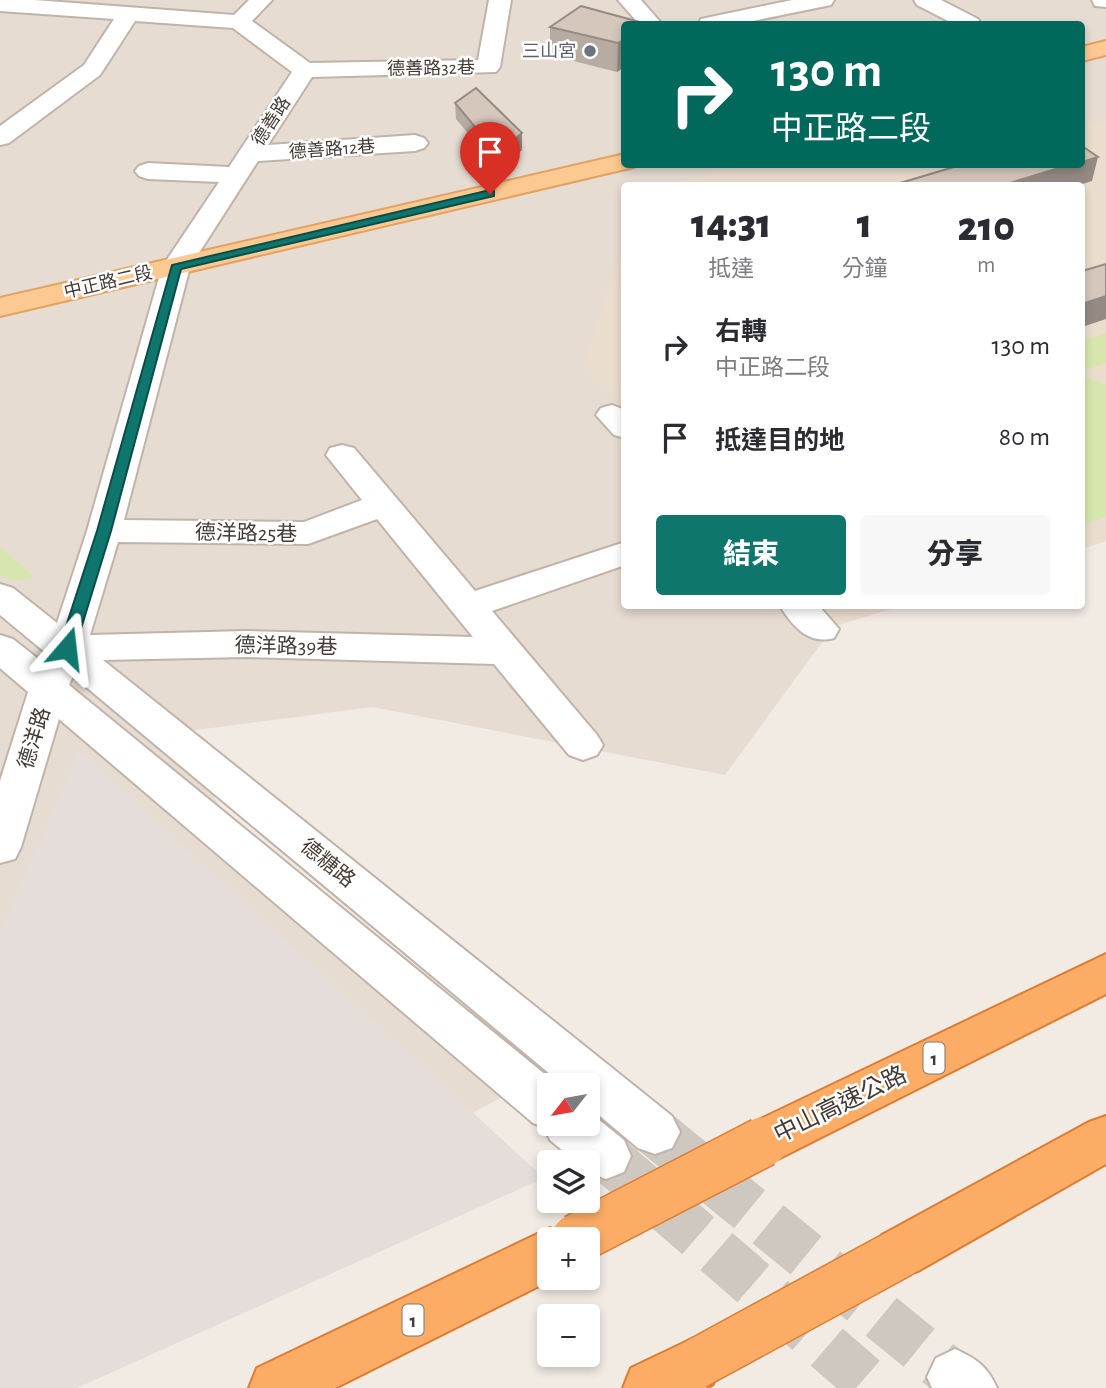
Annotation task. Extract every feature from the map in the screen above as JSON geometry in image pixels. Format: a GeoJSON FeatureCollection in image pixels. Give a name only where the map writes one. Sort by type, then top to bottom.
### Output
{"type":"FeatureCollection","features":[{"type":"Feature","properties":{"kind":"highway","name":"中山高速公路"},"geometry":{"type":"LineString","coordinates":[[599,1227],[763,1142],[1106,973]]}},
{"type":"Feature","properties":{"kind":"highway"},"geometry":{"type":"LineString","coordinates":[[672,1376],[1106,1138]]}},
{"type":"Feature","properties":{"kind":"highway","name":"1"},"geometry":{"type":"LineString","coordinates":[[277,1388],[537,1259]]}},
{"type":"Feature","properties":{"kind":"main road"},"geometry":{"type":"LineString","coordinates":[[1085,53],[1106,48]]}},
{"type":"Feature","properties":{"kind":"main road","name":"中正路二段"},"geometry":{"type":"LineString","coordinates":[[0,307],[621,163]]}},
{"type":"Feature","properties":{"kind":"street"},"geometry":{"type":"LineString","coordinates":[[239,22],[261,0]]}},
{"type":"Feature","properties":{"kind":"street","name":"德善路32巷"},"geometry":{"type":"LineString","coordinates":[[305,70],[488,68],[500,0]]}},
{"type":"Feature","properties":{"kind":"street"},"geometry":{"type":"LineString","coordinates":[[629,0],[648,21]]}},
{"type":"Feature","properties":{"kind":"street"},"geometry":{"type":"LineString","coordinates":[[721,21],[790,3],[823,0]]}},
{"type":"Feature","properties":{"kind":"street"},"geometry":{"type":"LineString","coordinates":[[925,0],[964,21]]}},
{"type":"Feature","properties":{"kind":"street"},"geometry":{"type":"LineString","coordinates":[[0,4],[239,22],[305,70]]}},
{"type":"Feature","properties":{"kind":"street"},"geometry":{"type":"LineString","coordinates":[[0,138],[92,70],[128,15]]}},
{"type":"Feature","properties":{"kind":"street","name":"德善路"},"geometry":{"type":"LineString","coordinates":[[176,267],[305,70]]}},
{"type":"Feature","properties":{"kind":"street","name":"德善路12巷"},"geometry":{"type":"LineString","coordinates":[[148,171],[243,165],[415,143]]}},
{"type":"Feature","properties":{"kind":"street","name":"德洋路"},"geometry":{"type":"LineString","coordinates":[[0,847],[49,687],[67,648],[104,531],[176,267]]}},
{"type":"Feature","properties":{"kind":"street"},"geometry":{"type":"LineString","coordinates":[[342,455],[583,745]]}},
{"type":"Feature","properties":{"kind":"street","name":"德洋路25巷"},"geometry":{"type":"LineString","coordinates":[[104,531],[308,533],[383,504]]}},
{"type":"Feature","properties":{"kind":"street"},"geometry":{"type":"LineString","coordinates":[[468,606],[621,554]]}},
{"type":"Feature","properties":{"kind":"street","name":"德糖路"},"geometry":{"type":"LineString","coordinates":[[0,596],[67,648],[655,1132]]}},
{"type":"Feature","properties":{"kind":"street","name":"德洋路39巷"},"geometry":{"type":"LineString","coordinates":[[67,648],[246,644],[505,651]]}},
{"type":"Feature","properties":{"kind":"street"},"geometry":{"type":"LineString","coordinates":[[0,648],[537,1097]]}},
{"type":"Feature","properties":{"kind":"street"},"geometry":{"type":"LineString","coordinates":[[582,1136],[606,1156]]}},
{"type":"Feature","properties":{"kind":"shaded area"},"geometry":{"type":"Polygon","coordinates":[[[0,0],[1106,0],[1106,538],[1085,230],[1085,182],[621,182],[621,609],[872,609],[839,619],[725,775],[372,707],[173,733],[279,898],[508,1094],[0,1364],[0,0]]]}},
{"type":"Feature","properties":{"kind":"shaded area"},"geometry":{"type":"Polygon","coordinates":[[[1085,122],[1106,125],[1106,541],[1085,548],[1085,182],[678,182],[733,168],[1085,168],[1085,122]]]}},
{"type":"Feature","properties":{"kind":"shaded area"},"geometry":{"type":"Polygon","coordinates":[[[621,249],[621,403],[584,365],[621,249]]]}},
{"type":"Feature","properties":{"kind":"shaded area"},"geometry":{"type":"Polygon","coordinates":[[[818,609],[891,609],[835,626],[818,609]]]}},
{"type":"Feature","properties":{"kind":"shaded area"},"geometry":{"type":"Polygon","coordinates":[[[79,751],[537,1172],[537,1181],[77,1388],[0,1388],[0,933],[79,751]]]}},
{"type":"Feature","properties":{"kind":"green space"},"geometry":{"type":"Polygon","coordinates":[[[1106,333],[1106,363],[1085,370],[1085,340],[1106,333]]]}},
{"type":"Feature","properties":{"kind":"green space"},"geometry":{"type":"Polygon","coordinates":[[[1085,377],[1106,384],[1106,517],[1085,524],[1085,377]]]}},
{"type":"Feature","properties":{"kind":"green space"},"geometry":{"type":"Polygon","coordinates":[[[0,547],[34,577],[16,580],[0,574],[0,547]]]}},
{"type":"Feature","properties":{"kind":"building"},"geometry":{"type":"Polygon","coordinates":[[[581,6],[636,21],[621,21],[621,41],[618,43],[550,27],[581,6]]]}},
{"type":"Feature","properties":{"kind":"building"},"geometry":{"type":"Polygon","coordinates":[[[476,88],[522,133],[497,153],[455,103],[476,88]]]}},
{"type":"Feature","properties":{"kind":"building"},"geometry":{"type":"Polygon","coordinates":[[[1085,148],[1098,157],[1085,161],[1085,148]]]}},
{"type":"Feature","properties":{"kind":"building"},"geometry":{"type":"Polygon","coordinates":[[[951,168],[1059,168],[1013,182],[903,182],[951,168]]]}},
{"type":"Feature","properties":{"kind":"building"},"geometry":{"type":"Polygon","coordinates":[[[1106,264],[1106,296],[1085,303],[1085,270],[1106,264]]]}},
{"type":"Feature","properties":{"kind":"tunnel"},"geometry":{"type":"LineString","coordinates":[[655,1132],[955,1377]]}},
{"type":"Feature","properties":{"kind":"tunnel"},"geometry":{"type":"LineString","coordinates":[[606,1156],[874,1388]]}},
{"type":"Feature","properties":{"kind":"place","name":"三山宮"},"geometry":{"type":"Point","coordinates":[590,51]}},
{"type":"Feature","properties":{"kind":"route"},"geometry":{"type":"LineString","coordinates":[[67,648],[104,531],[176,267],[490,194]]}}]}
